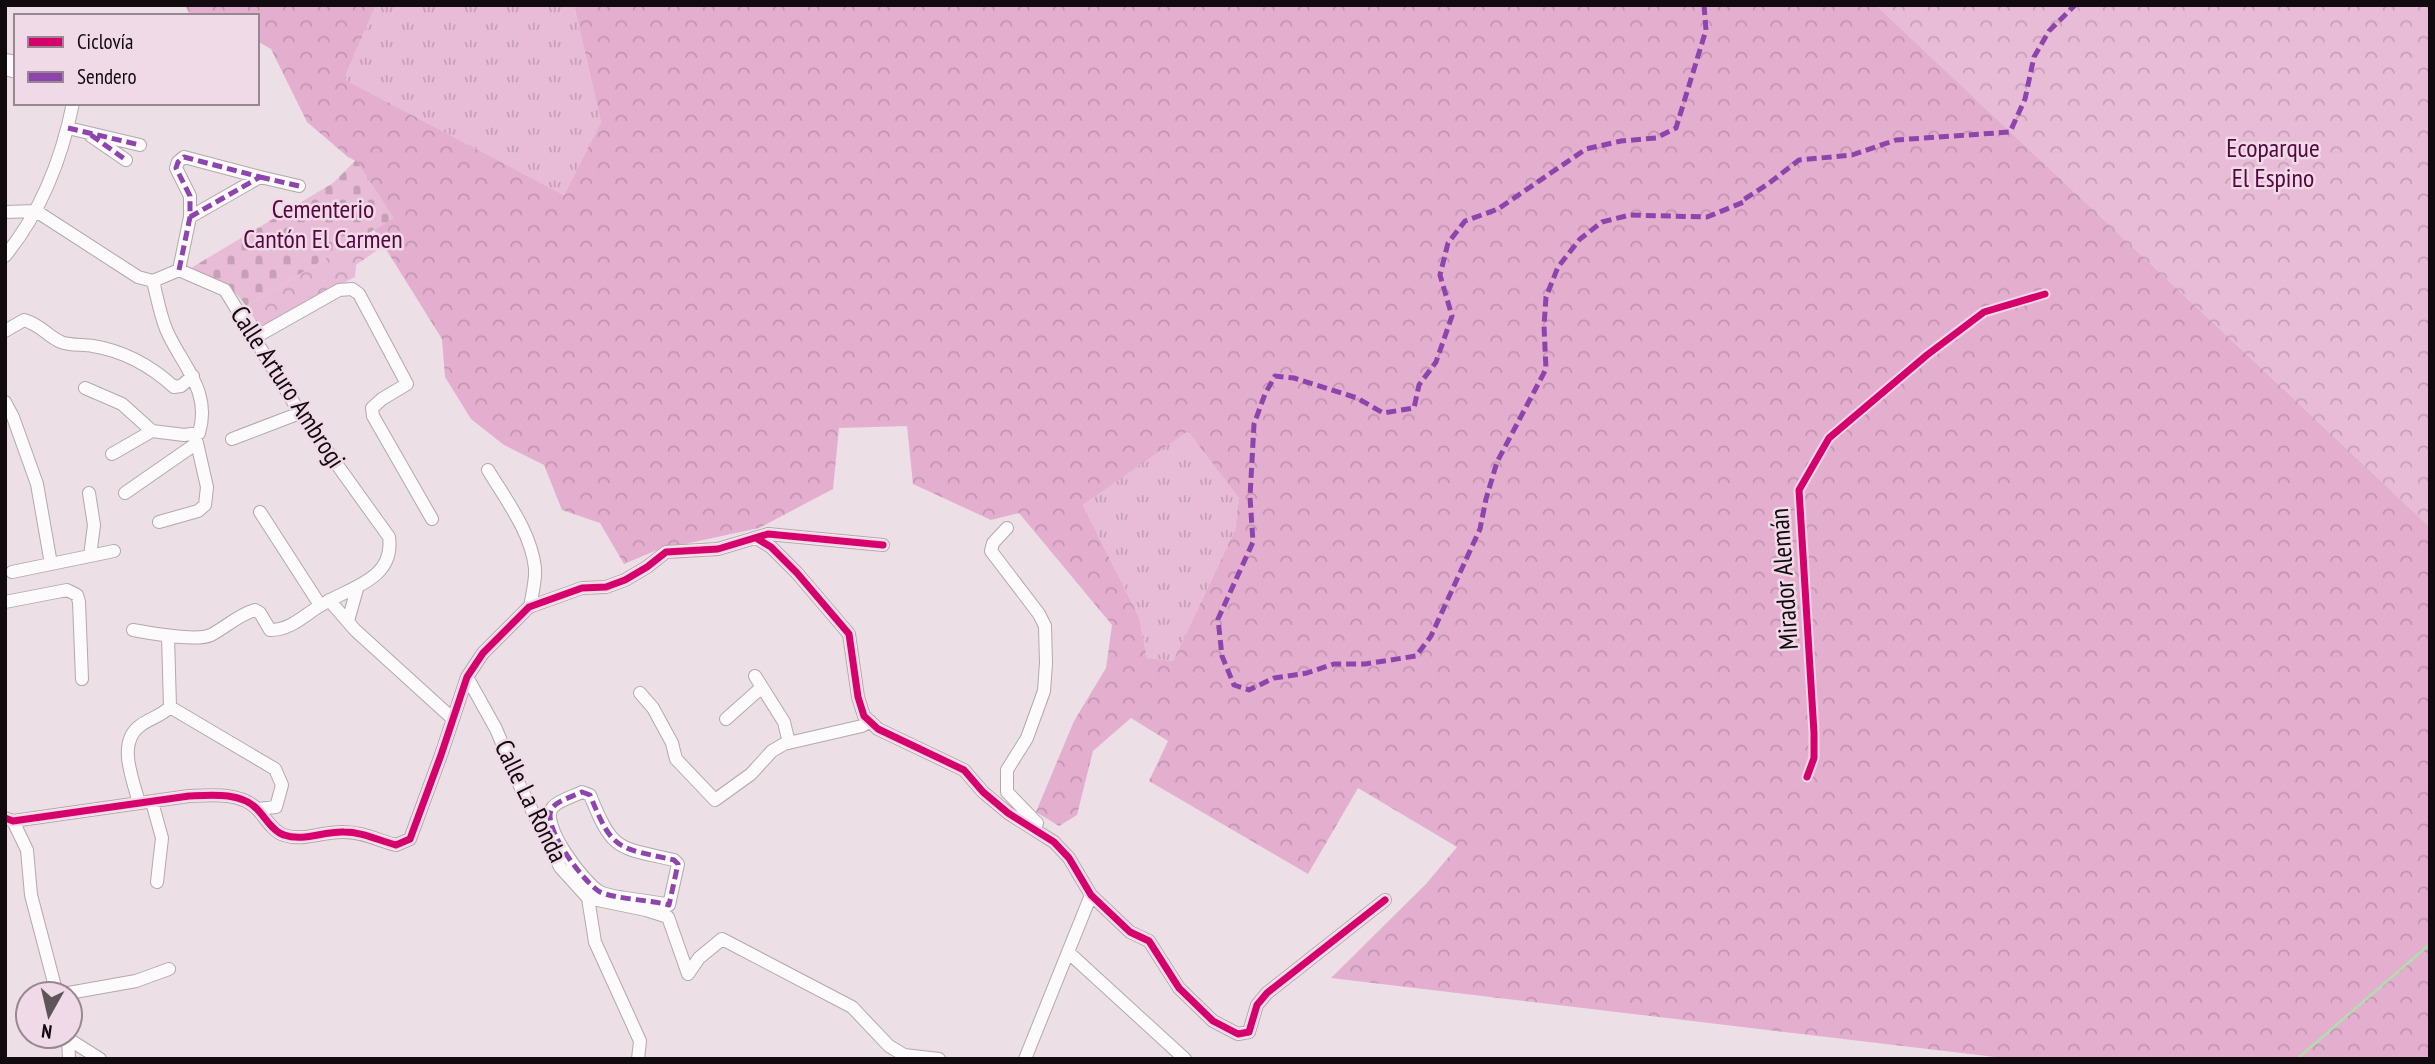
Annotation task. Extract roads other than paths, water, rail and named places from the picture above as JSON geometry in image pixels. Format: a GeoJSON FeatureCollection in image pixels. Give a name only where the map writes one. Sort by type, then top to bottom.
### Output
{"type":"FeatureCollection","features":[{"type":"Feature","properties":{"kind":"street"},"geometry":{"type":"LineString","coordinates":[[5,256],[36,211],[52,175],[73,105]]}},
{"type":"Feature","properties":{"kind":"street"},"geometry":{"type":"LineString","coordinates":[[68,128],[140,145]]}},
{"type":"Feature","properties":{"kind":"street"},"geometry":{"type":"LineString","coordinates":[[88,133],[126,160]]}},
{"type":"Feature","properties":{"kind":"street"},"geometry":{"type":"LineString","coordinates":[[5,212],[36,211],[138,277],[153,281],[179,270],[190,217],[190,196],[176,168],[184,157],[299,186]]}},
{"type":"Feature","properties":{"kind":"street"},"geometry":{"type":"LineString","coordinates":[[190,217],[260,177]]}},
{"type":"Feature","properties":{"kind":"street","name":"Calle Arturo Ambrogi"},"geometry":{"type":"LineString","coordinates":[[167,636],[207,637],[254,610],[260,614],[270,630],[281,630],[325,603],[357,589],[375,575],[386,562],[391,550],[389,537],[300,413],[225,290],[179,270]]}},
{"type":"Feature","properties":{"kind":"street"},"geometry":{"type":"LineString","coordinates":[[125,493],[195,439],[204,415],[193,376],[164,325],[153,281]]}},
{"type":"Feature","properties":{"kind":"street"},"geometry":{"type":"LineString","coordinates":[[254,338],[340,290],[352,289],[359,294],[407,384],[372,408],[373,416],[432,519]]}},
{"type":"Feature","properties":{"kind":"street"},"geometry":{"type":"LineString","coordinates":[[5,331],[24,320],[34,323],[64,344],[96,346],[125,355],[160,373],[174,387],[181,386],[193,376]]}},
{"type":"Feature","properties":{"kind":"street"},"geometry":{"type":"LineString","coordinates":[[85,388],[122,404],[152,431],[195,439]]}},
{"type":"Feature","properties":{"kind":"street"},"geometry":{"type":"LineString","coordinates":[[5,402],[37,484],[51,564]]}},
{"type":"Feature","properties":{"kind":"street"},"geometry":{"type":"LineString","coordinates":[[232,439],[300,413]]}},
{"type":"Feature","properties":{"kind":"street"},"geometry":{"type":"LineString","coordinates":[[112,454],[152,431]]}},
{"type":"Feature","properties":{"kind":"street"},"geometry":{"type":"LineString","coordinates":[[159,522],[198,511],[205,505],[207,487],[195,439]]}},
{"type":"Feature","properties":{"kind":"street"},"geometry":{"type":"LineString","coordinates":[[488,470],[531,548],[535,570],[530,607]]}},
{"type":"Feature","properties":{"kind":"street"},"geometry":{"type":"LineString","coordinates":[[89,494],[94,525],[90,556]]}},
{"type":"Feature","properties":{"kind":"street"},"geometry":{"type":"LineString","coordinates":[[260,512],[325,603],[348,621],[453,719]]}},
{"type":"Feature","properties":{"kind":"street"},"geometry":{"type":"LineString","coordinates":[[1007,528],[990,546],[991,551],[1039,614],[1045,626],[1044,691],[1027,738],[1007,770],[1007,792],[1037,823],[1034,829]]}},
{"type":"Feature","properties":{"kind":"street"},"geometry":{"type":"LineString","coordinates":[[53,980],[31,895],[27,850],[9,819],[189,796],[218,795],[245,800],[258,809],[280,834],[293,838],[341,831],[367,834],[396,845],[410,839],[467,677],[484,653],[530,607],[582,588],[606,587],[625,580],[666,552],[718,549],[768,534],[883,545]]}},
{"type":"Feature","properties":{"kind":"street"},"geometry":{"type":"LineString","coordinates":[[756,538],[771,547],[797,573],[849,634],[858,697],[864,716],[878,729],[964,771],[1008,813],[1054,842],[1069,858],[1091,895],[1130,932],[1149,941],[1179,988],[1213,1021],[1238,1034],[1249,1032],[1257,1005],[1267,993],[1385,900]]}},
{"type":"Feature","properties":{"kind":"street"},"geometry":{"type":"LineString","coordinates":[[12,572],[114,551]]}},
{"type":"Feature","properties":{"kind":"street"},"geometry":{"type":"LineString","coordinates":[[348,621],[357,589]]}},
{"type":"Feature","properties":{"kind":"street"},"geometry":{"type":"LineString","coordinates":[[5,602],[67,590],[77,594],[82,679]]}},
{"type":"Feature","properties":{"kind":"street"},"geometry":{"type":"LineString","coordinates":[[133,630],[167,636],[170,707],[163,715],[140,725],[129,739],[127,751],[145,802],[162,838],[157,881]]}},
{"type":"Feature","properties":{"kind":"street","name":"Calle La Ronda"},"geometry":{"type":"LineString","coordinates":[[467,677],[496,729],[536,818],[588,898]]}},
{"type":"Feature","properties":{"kind":"street"},"geometry":{"type":"LineString","coordinates":[[726,719],[759,681],[784,722],[789,743]]}},
{"type":"Feature","properties":{"kind":"street"},"geometry":{"type":"LineString","coordinates":[[640,693],[653,708],[672,743],[676,759],[715,800],[751,774],[772,751],[789,743],[859,727],[870,721]]}},
{"type":"Feature","properties":{"kind":"street"},"geometry":{"type":"LineString","coordinates":[[170,707],[275,769],[282,785],[276,807],[258,809]]}},
{"type":"Feature","properties":{"kind":"street"},"geometry":{"type":"LineString","coordinates":[[582,792],[588,792],[604,829],[621,847],[674,860],[677,864],[669,905],[599,891],[564,862],[550,814],[554,806],[582,792]]}},
{"type":"Feature","properties":{"kind":"street"},"geometry":{"type":"LineString","coordinates":[[1025,1059],[1091,895]]}},
{"type":"Feature","properties":{"kind":"street"},"geometry":{"type":"LineString","coordinates":[[638,1059],[640,1041],[595,942],[588,898],[668,917],[688,974],[699,958],[722,939],[852,1007],[889,1046],[904,1055],[939,1059]]}},
{"type":"Feature","properties":{"kind":"street"},"geometry":{"type":"LineString","coordinates":[[1068,952],[1185,1059]]}},
{"type":"Feature","properties":{"kind":"street"},"geometry":{"type":"LineString","coordinates":[[84,990],[136,981],[169,969]]}},
{"type":"Feature","properties":{"kind":"street"},"geometry":{"type":"LineString","coordinates":[[84,1048],[100,1059]]}},
{"type":"Feature","properties":{"kind":"waterway"},"geometry":{"type":"LineString","coordinates":[[2297,1059],[2430,944]]}},
{"type":"Feature","properties":{"kind":"park label","name":"Ecoparque El Espino"},"geometry":{"type":"Point","coordinates":[2273,163]}},
{"type":"Feature","properties":{"kind":"park label","name":"Cementerio Cantón El Carmen"},"geometry":{"type":"Point","coordinates":[323,224]}}]}
